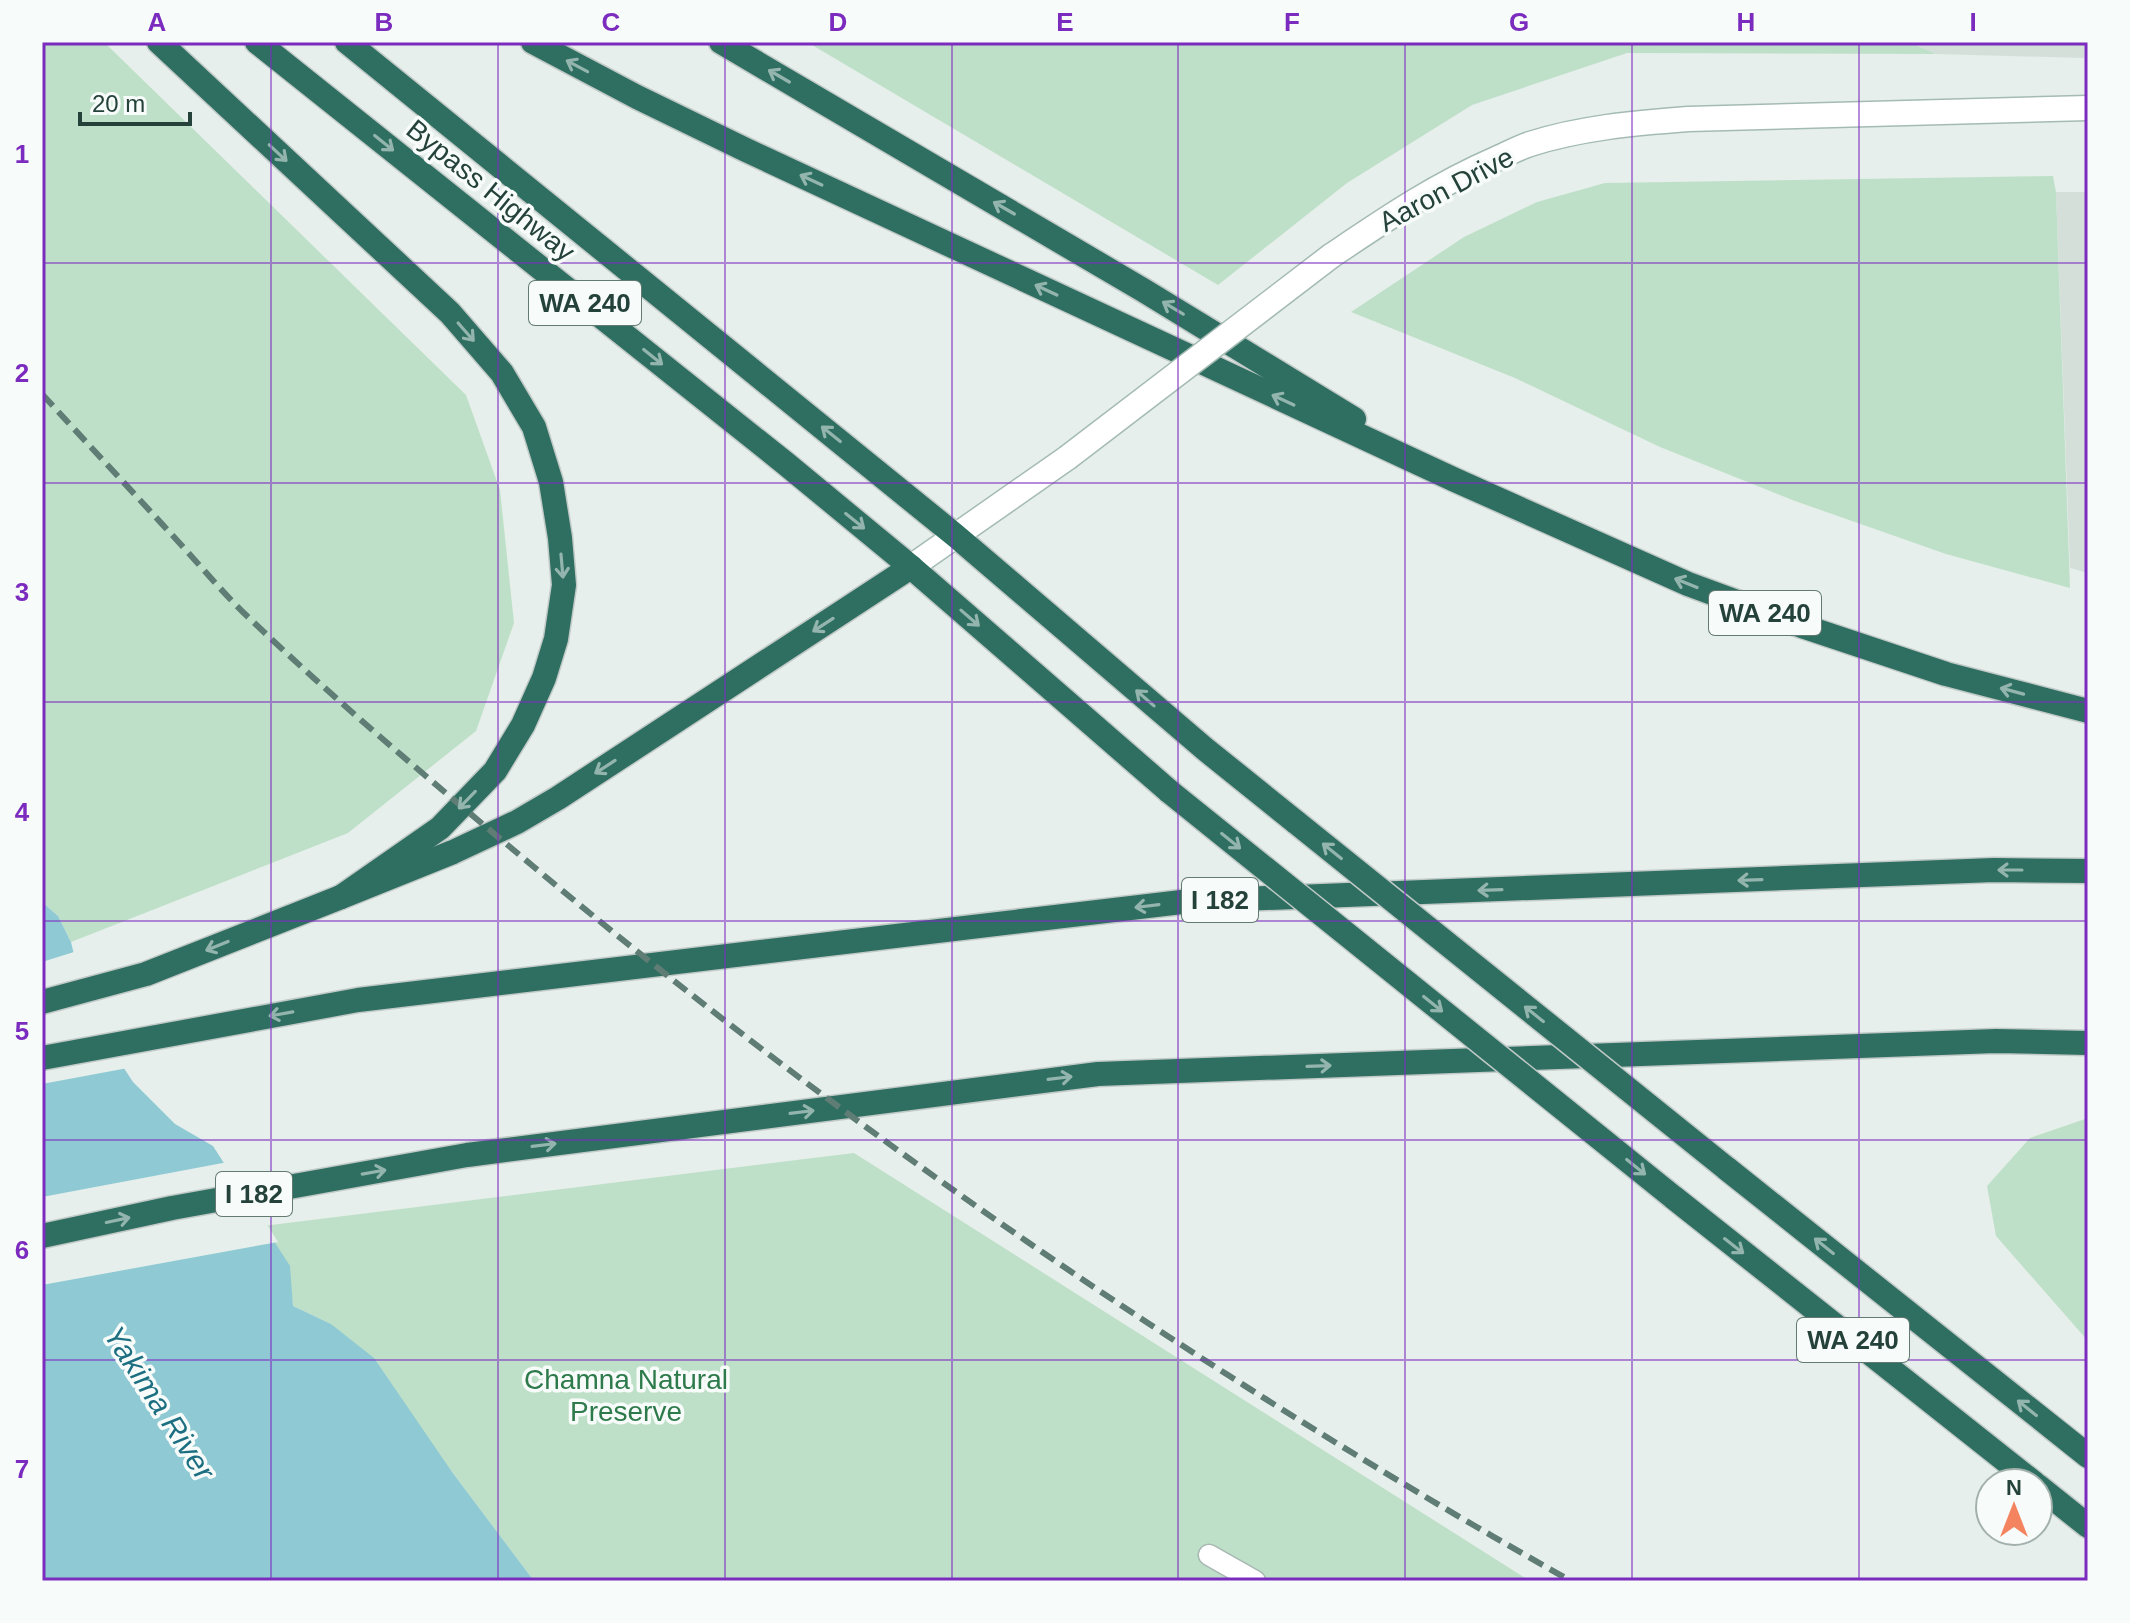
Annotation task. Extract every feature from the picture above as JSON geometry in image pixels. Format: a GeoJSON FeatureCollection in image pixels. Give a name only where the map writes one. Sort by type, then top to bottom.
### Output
{"type":"FeatureCollection","features":[{"type":"Feature","properties":{"kind":"highway"},"geometry":{"type":"LineString","coordinates":[[159,42],[450,313],[510,386],[534,427],[551,482],[564,585],[556,639],[544,678],[523,725],[495,771],[440,828],[341,897]]}},
{"type":"Feature","properties":{"kind":"highway","name":"Bypass Highway"},"geometry":{"type":"LineString","coordinates":[[257,42],[911,567]]}},
{"type":"Feature","properties":{"kind":"highway","name":"Bypass Highway"},"geometry":{"type":"LineString","coordinates":[[347,42],[956,536],[1205,749],[2088,1456]]}},
{"type":"Feature","properties":{"kind":"highway","name":"WA 240"},"geometry":{"type":"LineString","coordinates":[[533,42],[746,150],[1455,480],[1688,584],[1946,674],[2088,711]]}},
{"type":"Feature","properties":{"kind":"highway"},"geometry":{"type":"LineString","coordinates":[[721,42],[1155,297],[1455,480]]}},
{"type":"Feature","properties":{"kind":"highway"},"geometry":{"type":"LineString","coordinates":[[42,1002],[146,974],[453,852],[517,822],[911,567]]}},
{"type":"Feature","properties":{"kind":"highway","name":"WA 240"},"geometry":{"type":"LineString","coordinates":[[911,567],[1170,792],[2013,1467]]}},
{"type":"Feature","properties":{"kind":"highway","name":"I 182"},"geometry":{"type":"LineString","coordinates":[[42,1058],[358,1000],[1190,901],[1994,870],[2088,871]]}},
{"type":"Feature","properties":{"kind":"highway","name":"I 182"},"geometry":{"type":"LineString","coordinates":[[42,1236],[172,1208],[467,1155],[1098,1074],[1996,1041],[2088,1043]]}},
{"type":"Feature","properties":{"kind":"highway","name":"WA 240"},"geometry":{"type":"LineString","coordinates":[[2054,1499],[2088,1526]]}},
{"type":"Feature","properties":{"kind":"main road","name":"Aaron Drive"},"geometry":{"type":"LineString","coordinates":[[911,567],[1067,458],[1331,256],[1456,177],[1529,145],[1585,130],[1688,119],[2088,108]]}},
{"type":"Feature","properties":{"kind":"lane"},"geometry":{"type":"LineString","coordinates":[[1209,1555],[1255,1581]]}},
{"type":"Feature","properties":{"kind":"shaded area"},"geometry":{"type":"Polygon","coordinates":[[[1909,42],[2084,42],[2084,58],[1936,54],[1909,42]]]}},
{"type":"Feature","properties":{"kind":"shaded area"},"geometry":{"type":"Polygon","coordinates":[[[2056,192],[2088,192],[2088,573],[2070,568],[2056,192]]]}},
{"type":"Feature","properties":{"kind":"green space"},"geometry":{"type":"Polygon","coordinates":[[[42,42],[104,42],[466,395],[500,490],[514,623],[476,731],[348,833],[71,942],[58,916],[42,902],[42,42]]]}},
{"type":"Feature","properties":{"kind":"green space"},"geometry":{"type":"Polygon","coordinates":[[[807,42],[1909,42],[1936,54],[1627,53],[1472,105],[1347,183],[1218,285],[807,42]]]}},
{"type":"Feature","properties":{"kind":"green space"},"geometry":{"type":"Polygon","coordinates":[[[2053,176],[2070,588],[1946,554],[1795,501],[1660,447],[1515,378],[1351,312],[1464,237],[1537,202],[1605,183],[2053,176]]]}},
{"type":"Feature","properties":{"kind":"green space"},"geometry":{"type":"Polygon","coordinates":[[[2088,1118],[2088,1341],[1996,1236],[1987,1186],[2030,1138],[2088,1118]]]}},
{"type":"Feature","properties":{"kind":"green space","name":"Chamna Natural Preserve"},"geometry":{"type":"Polygon","coordinates":[[[854,1153],[1530,1581],[534,1581],[452,1472],[331,1324],[293,1306],[289,1266],[263,1226],[854,1153]]]}},
{"type":"Feature","properties":{"kind":"water","name":"Yakima River"},"geometry":{"type":"Polygon","coordinates":[[[42,902],[58,916],[71,942],[81,984],[97,1027],[133,1082],[175,1124],[213,1146],[290,1266],[293,1306],[331,1324],[374,1358],[452,1472],[534,1581],[46,1581],[42,1573],[42,902]]]}},
{"type":"Feature","properties":{"kind":"pier"},"geometry":{"type":"Polygon","coordinates":[[[77,951],[101,1025],[128,1068],[42,1084],[42,962],[77,951]]]}},
{"type":"Feature","properties":{"kind":"pier"},"geometry":{"type":"Polygon","coordinates":[[[228,1162],[278,1242],[42,1285],[42,1197],[228,1162]]]}},
{"type":"Feature","properties":{"kind":"railway"},"geometry":{"type":"LineString","coordinates":[[42,394],[247,616],[425,775],[656,967],[908,1157],[1167,1336],[1435,1502],[1571,1581]]}}]}
